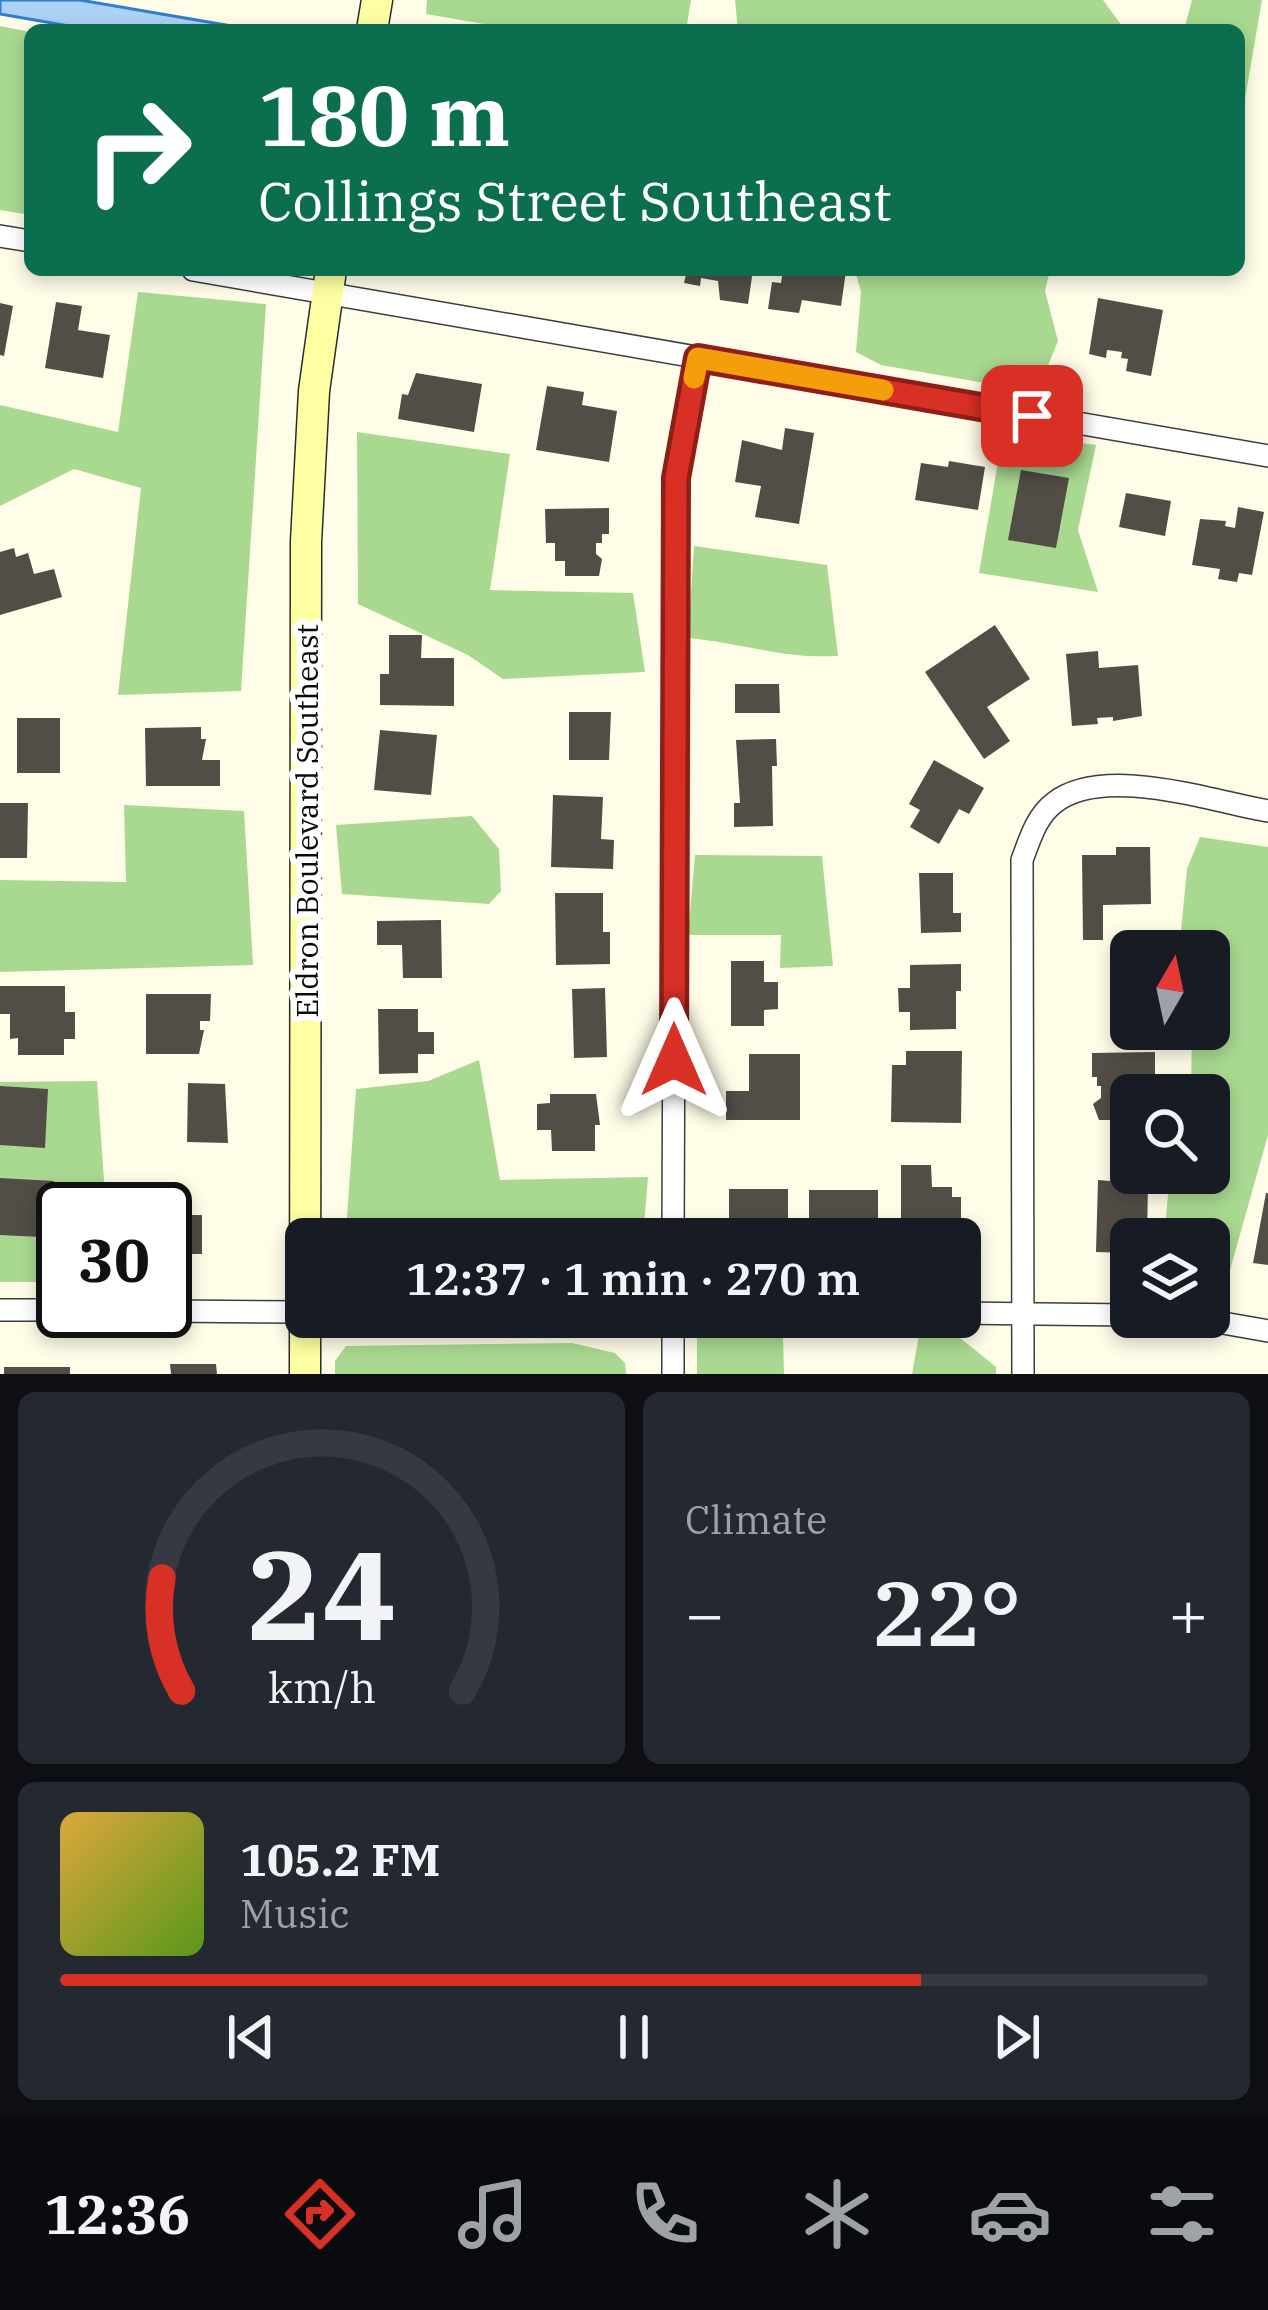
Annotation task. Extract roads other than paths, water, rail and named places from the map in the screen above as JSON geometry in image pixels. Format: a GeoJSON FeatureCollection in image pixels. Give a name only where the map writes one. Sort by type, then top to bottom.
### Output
{"type":"FeatureCollection","features":[{"type":"Feature","properties":{"kind":"street"},"geometry":{"type":"LineString","coordinates":[[261,276],[329,282],[698,358],[1268,457]]}},
{"type":"Feature","properties":{"kind":"street","name":"Eldron Boulevard Southeast"},"geometry":{"type":"LineString","coordinates":[[305,1218],[306,542],[314,392],[329,282]]}},
{"type":"Feature","properties":{"kind":"street"},"geometry":{"type":"LineString","coordinates":[[673,1218],[676,478],[698,358]]}},
{"type":"Feature","properties":{"kind":"street"},"geometry":{"type":"LineString","coordinates":[[1023,1374],[1022,860],[1037,822],[1055,802],[1110,782],[1268,811]]}},
{"type":"Feature","properties":{"kind":"street"},"geometry":{"type":"LineString","coordinates":[[0,1310],[36,1310]]}},
{"type":"Feature","properties":{"kind":"street"},"geometry":{"type":"LineString","coordinates":[[192,1311],[285,1312]]}},
{"type":"Feature","properties":{"kind":"street"},"geometry":{"type":"LineString","coordinates":[[981,1313],[1110,1315]]}},
{"type":"Feature","properties":{"kind":"street"},"geometry":{"type":"LineString","coordinates":[[1230,1324],[1268,1331]]}},
{"type":"Feature","properties":{"kind":"street","name":"Eldron Boulevard Southeast"},"geometry":{"type":"LineString","coordinates":[[305,1338],[305,1374]]}},
{"type":"Feature","properties":{"kind":"street"},"geometry":{"type":"LineString","coordinates":[[673,1338],[673,1374]]}},
{"type":"Feature","properties":{"kind":"water"},"geometry":{"type":"Polygon","coordinates":[[[0,0],[80,0],[220,24],[58,24],[0,14],[0,0]]]}}]}
